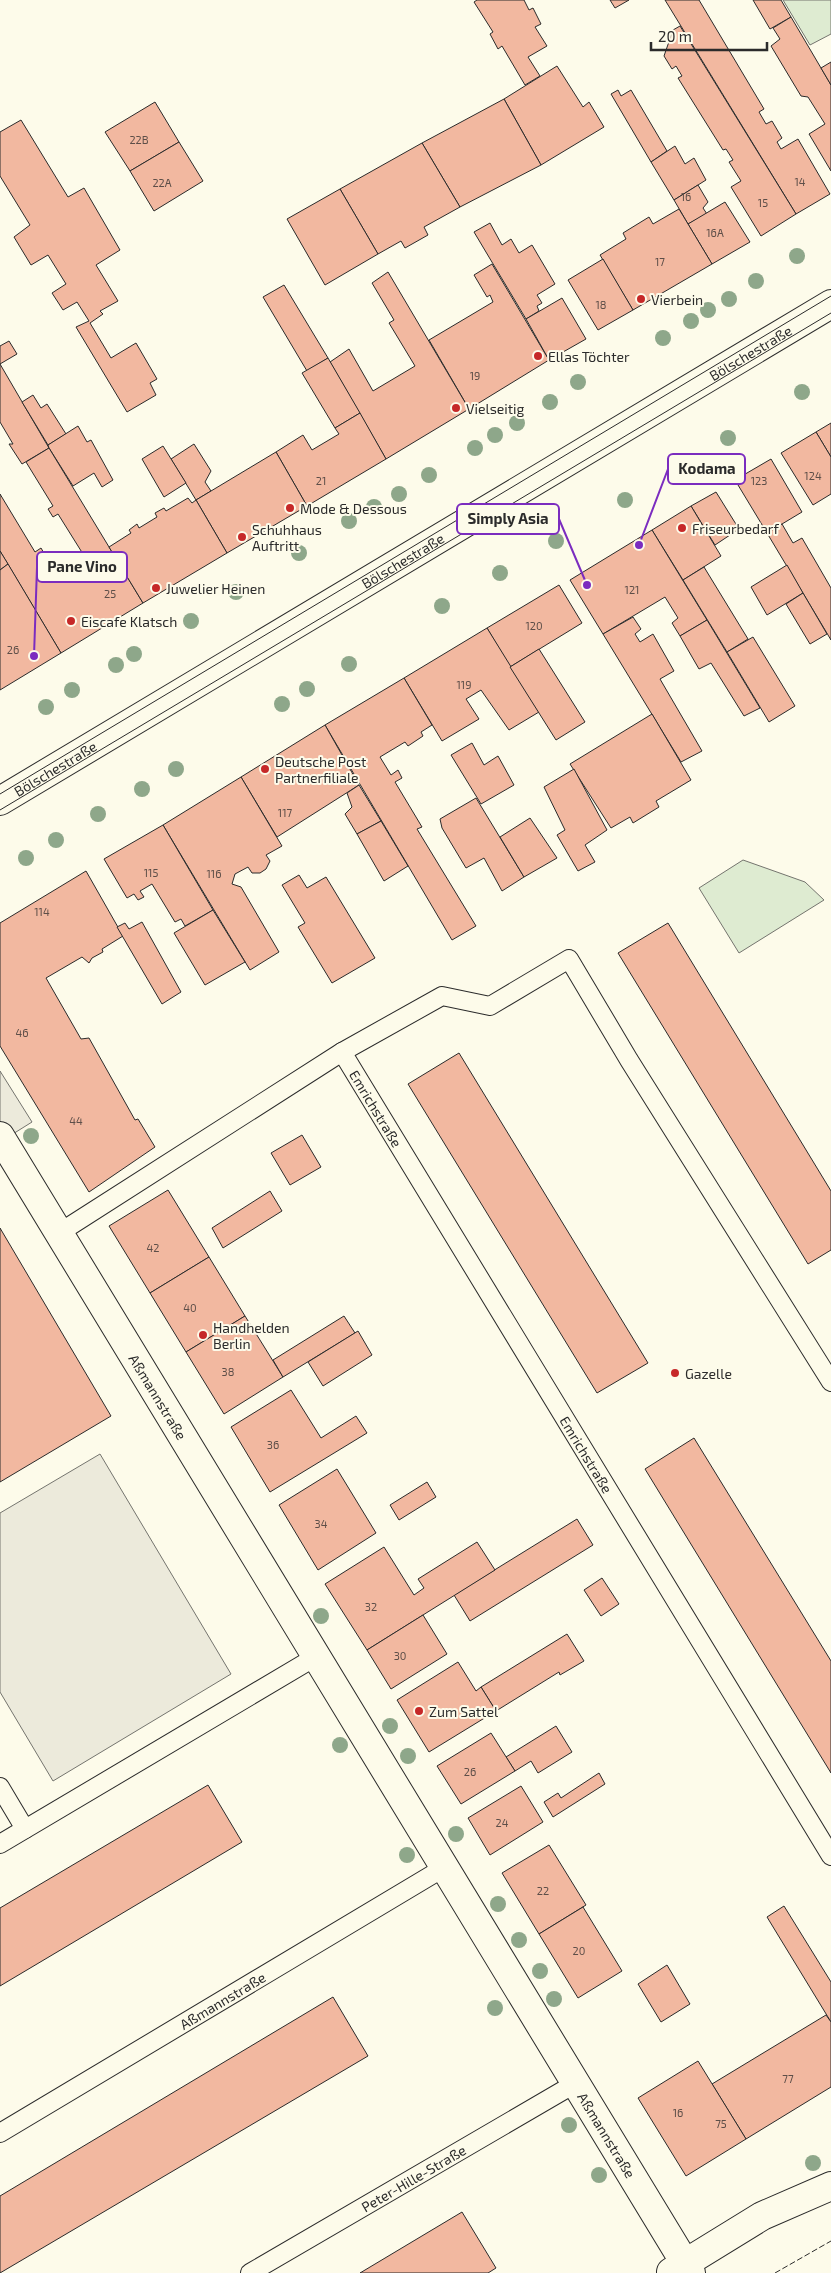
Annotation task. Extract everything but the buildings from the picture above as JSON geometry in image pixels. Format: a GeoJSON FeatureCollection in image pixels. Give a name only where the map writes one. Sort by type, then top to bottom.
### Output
{"type":"FeatureCollection","features":[{"type":"Feature","properties":{"kind":"street","name":"Bölschestraße"},"geometry":{"type":"LineString","coordinates":[[0,801],[831,304]]}},
{"type":"Feature","properties":{"kind":"street","name":"Aßmannstraße"},"geometry":{"type":"LineString","coordinates":[[0,1136],[576,2082],[682,2270]]}},
{"type":"Feature","properties":{"kind":"street"},"geometry":{"type":"LineString","coordinates":[[682,2270],[762,2216],[831,2186]]}},
{"type":"Feature","properties":{"kind":"lane"},"geometry":{"type":"LineString","coordinates":[[59,1233],[342,1052],[442,996],[490,1006],[569,959],[629,1060],[831,1382]]}},
{"type":"Feature","properties":{"kind":"lane","name":"Emrichstraße"},"geometry":{"type":"LineString","coordinates":[[342,1052],[831,1856]]}},
{"type":"Feature","properties":{"kind":"lane"},"geometry":{"type":"LineString","coordinates":[[0,1844],[317,1656]]}},
{"type":"Feature","properties":{"kind":"lane"},"geometry":{"type":"LineString","coordinates":[[0,1787],[25,1829]]}},
{"type":"Feature","properties":{"kind":"lane","name":"Aßmannstraße"},"geometry":{"type":"LineString","coordinates":[[0,2133],[445,1867]]}},
{"type":"Feature","properties":{"kind":"lane","name":"Peter-Hille-Straße"},"geometry":{"type":"LineString","coordinates":[[250,2273],[576,2082]]}},
{"type":"Feature","properties":{"kind":"green space"},"geometry":{"type":"Polygon","coordinates":[[[783,0],[831,0],[831,34],[810,45],[783,0]]]}},
{"type":"Feature","properties":{"kind":"green space"},"geometry":{"type":"Polygon","coordinates":[[[743,860],[805,882],[824,900],[739,953],[699,888],[743,860]]]}},
{"type":"Feature","properties":{"kind":"shaded area"},"geometry":{"type":"Polygon","coordinates":[[[0,1071],[32,1122],[0,1142],[0,1071]]]}},
{"type":"Feature","properties":{"kind":"shaded area"},"geometry":{"type":"Polygon","coordinates":[[[100,1454],[231,1674],[53,1781],[0,1692],[0,1513],[100,1454]]]}},
{"type":"Feature","properties":{"kind":"tram line"},"geometry":{"type":"LineString","coordinates":[[0,794],[831,296]]}},
{"type":"Feature","properties":{"kind":"tram line"},"geometry":{"type":"LineString","coordinates":[[0,810],[831,313]]}},
{"type":"Feature","properties":{"kind":"fence"},"geometry":{"type":"LineString","coordinates":[[775,2273],[831,2241]]}},
{"type":"Feature","properties":{"kind":"place","name":"Vierbein"},"geometry":{"type":"Point","coordinates":[641,299]}},
{"type":"Feature","properties":{"kind":"place","name":"Ellas Töchter"},"geometry":{"type":"Point","coordinates":[538,356]}},
{"type":"Feature","properties":{"kind":"place","name":"Vielseitig"},"geometry":{"type":"Point","coordinates":[456,408]}},
{"type":"Feature","properties":{"kind":"place","name":"Mode & Dessous"},"geometry":{"type":"Point","coordinates":[290,508]}},
{"type":"Feature","properties":{"kind":"place","name":"Friseurbedarf"},"geometry":{"type":"Point","coordinates":[682,528]}},
{"type":"Feature","properties":{"kind":"place","name":"Schuhhaus Auftritt"},"geometry":{"type":"Point","coordinates":[242,537]}},
{"type":"Feature","properties":{"kind":"place","name":"Kodama"},"geometry":{"type":"Point","coordinates":[639,545]}},
{"type":"Feature","properties":{"kind":"place","name":"Simply Asia"},"geometry":{"type":"Point","coordinates":[587,585]}},
{"type":"Feature","properties":{"kind":"place","name":"Juwelier Heinen"},"geometry":{"type":"Point","coordinates":[156,588]}},
{"type":"Feature","properties":{"kind":"place","name":"Eiscafe Klatsch"},"geometry":{"type":"Point","coordinates":[71,621]}},
{"type":"Feature","properties":{"kind":"place","name":"Pane Vino"},"geometry":{"type":"Point","coordinates":[34,656]}},
{"type":"Feature","properties":{"kind":"place","name":"Deutsche Post Partnerfiliale"},"geometry":{"type":"Point","coordinates":[265,769]}},
{"type":"Feature","properties":{"kind":"place","name":"Handhelden Berlin"},"geometry":{"type":"Point","coordinates":[203,1335]}},
{"type":"Feature","properties":{"kind":"place","name":"Gazelle"},"geometry":{"type":"Point","coordinates":[675,1373]}},
{"type":"Feature","properties":{"kind":"place","name":"Zum Sattel"},"geometry":{"type":"Point","coordinates":[419,1711]}}]}
